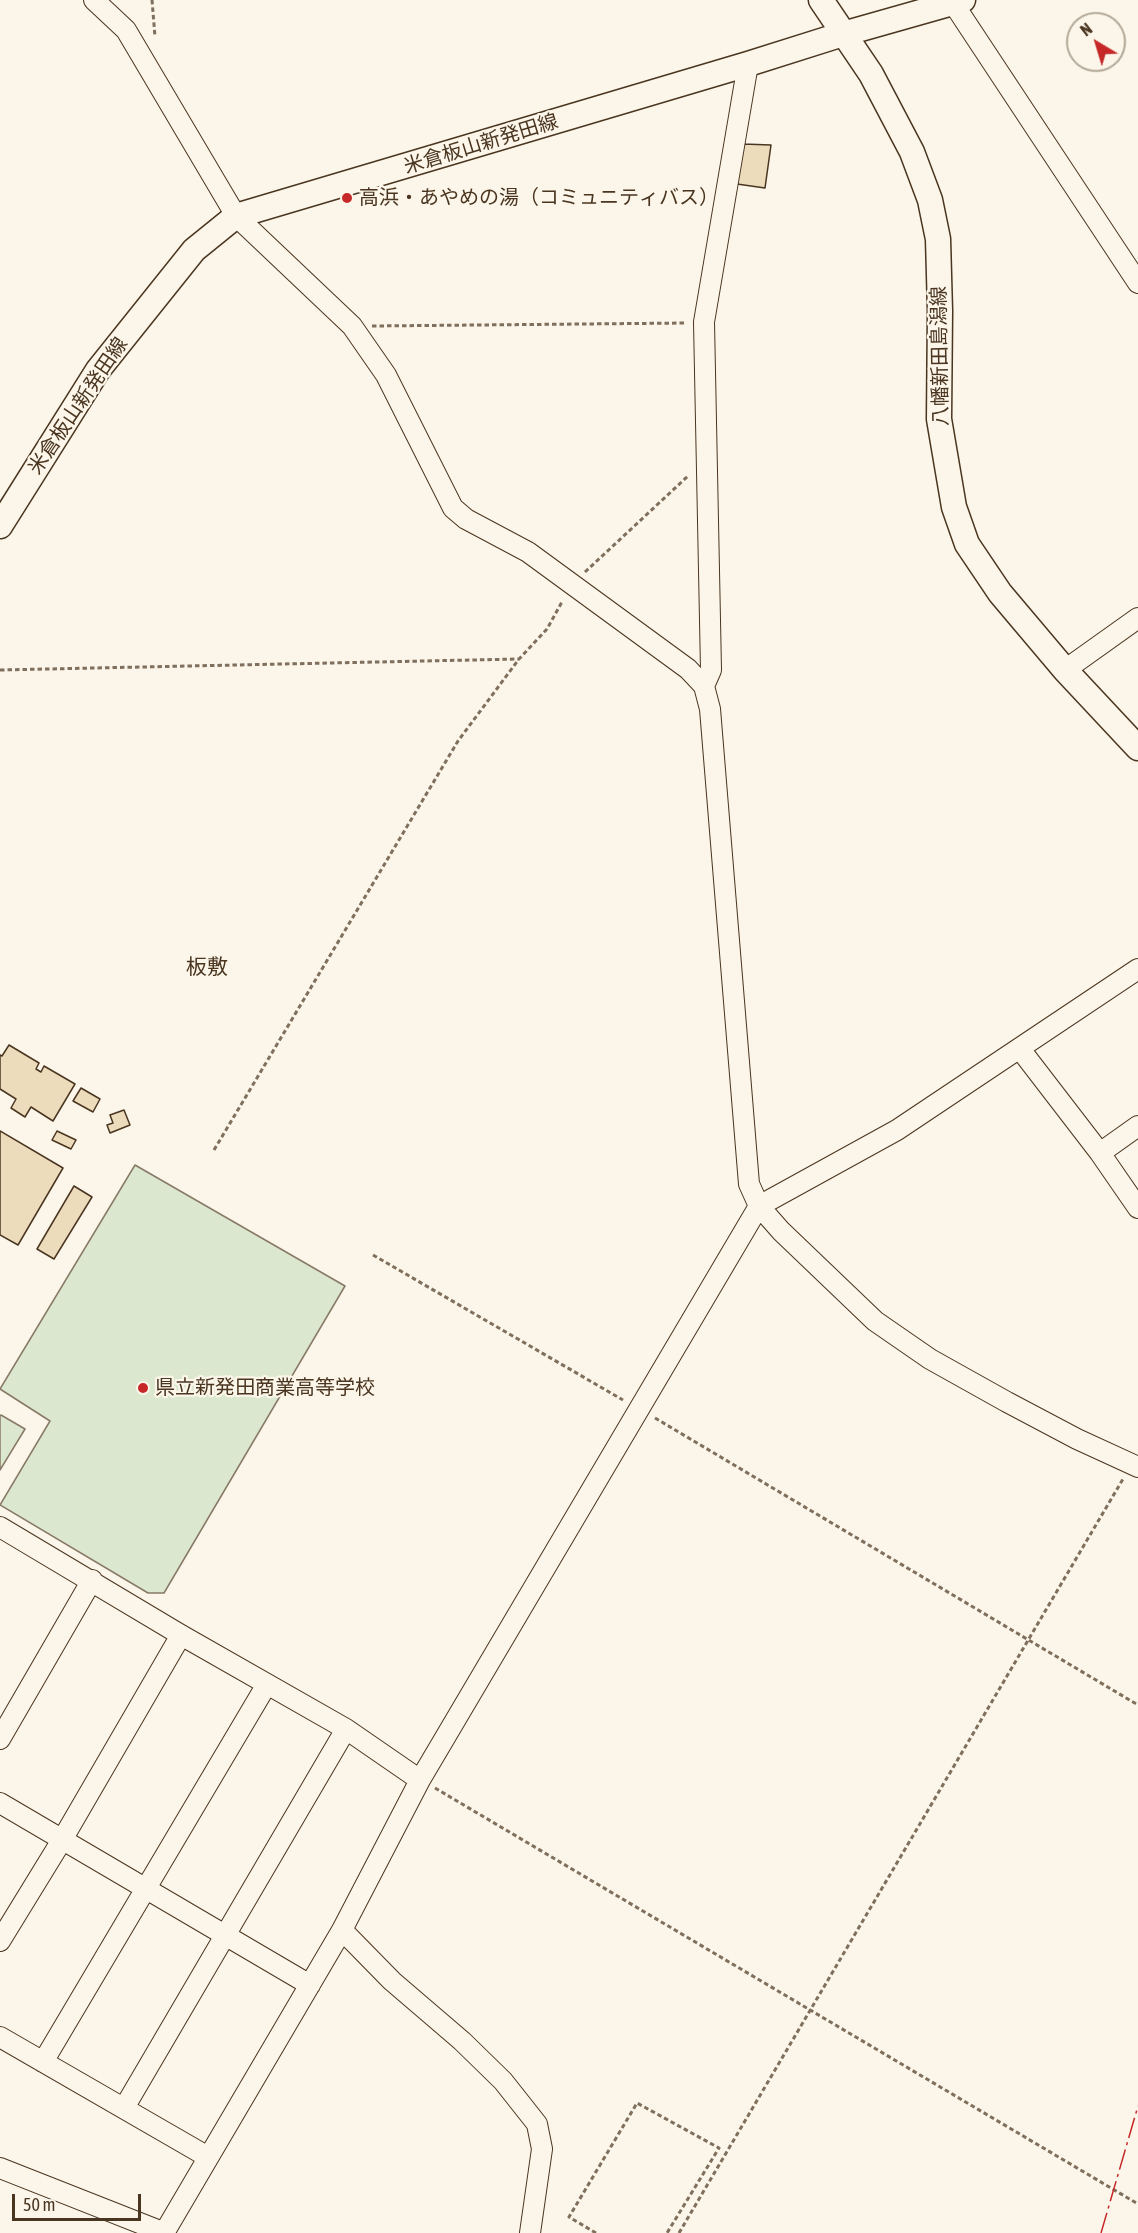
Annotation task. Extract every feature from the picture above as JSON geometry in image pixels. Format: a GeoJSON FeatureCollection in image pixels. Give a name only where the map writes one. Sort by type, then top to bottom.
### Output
{"type":"FeatureCollection","features":[{"type":"Feature","properties":{"kind":"main road","name":"八幡新田島潟線"},"geometry":{"type":"LineString","coordinates":[[821,0],[871,74],[912,152],[930,200],[938,239],[939,419],[954,507],[967,544],[1000,593],[1065,670],[1138,748]]}},
{"type":"Feature","properties":{"kind":"main road","name":"米倉板山新発田線"},"geometry":{"type":"LineString","coordinates":[[0,526],[98,370],[194,250],[236,216],[958,1]]}},
{"type":"Feature","properties":{"kind":"street"},"geometry":{"type":"LineString","coordinates":[[94,0],[126,30],[236,216],[352,326],[386,375],[453,508],[466,519],[528,552],[688,669],[704,686],[710,709],[749,1184],[759,1206],[781,1231],[875,1322],[930,1359],[1007,1402],[1135,1466]]}},
{"type":"Feature","properties":{"kind":"street"},"geometry":{"type":"LineString","coordinates":[[958,1],[1138,283]]}},
{"type":"Feature","properties":{"kind":"street"},"geometry":{"type":"LineString","coordinates":[[704,686],[711,670],[704,322],[748,64]]}},
{"type":"Feature","properties":{"kind":"street"},"geometry":{"type":"LineString","coordinates":[[1065,670],[1138,618]]}},
{"type":"Feature","properties":{"kind":"street"},"geometry":{"type":"LineString","coordinates":[[0,2168],[164,2233],[342,1930],[420,1780],[759,1206],[897,1131],[1138,969]]}},
{"type":"Feature","properties":{"kind":"street"},"geometry":{"type":"LineString","coordinates":[[1020,1049],[1100,1152],[1138,1208]]}},
{"type":"Feature","properties":{"kind":"street"},"geometry":{"type":"LineString","coordinates":[[1100,1152],[1138,1126]]}},
{"type":"Feature","properties":{"kind":"street"},"geometry":{"type":"LineString","coordinates":[[0,1527],[181,1635],[346,1729],[420,1780]]}},
{"type":"Feature","properties":{"kind":"street"},"geometry":{"type":"LineString","coordinates":[[0,1739],[92,1580]]}},
{"type":"Feature","properties":{"kind":"street"},"geometry":{"type":"LineString","coordinates":[[0,1941],[62,1840],[181,1635]]}},
{"type":"Feature","properties":{"kind":"street"},"geometry":{"type":"LineString","coordinates":[[43,2062],[267,1684]]}},
{"type":"Feature","properties":{"kind":"street"},"geometry":{"type":"LineString","coordinates":[[124,2108],[346,1729]]}},
{"type":"Feature","properties":{"kind":"street"},"geometry":{"type":"LineString","coordinates":[[0,1803],[309,1985]]}},
{"type":"Feature","properties":{"kind":"street"},"geometry":{"type":"LineString","coordinates":[[342,1930],[392,1981],[462,2041],[503,2081],[537,2124],[542,2149],[530,2233]]}},
{"type":"Feature","properties":{"kind":"street"},"geometry":{"type":"LineString","coordinates":[[0,2037],[208,2157]]}},
{"type":"Feature","properties":{"kind":"path"},"geometry":{"type":"LineString","coordinates":[[152,0],[155,37]]}},
{"type":"Feature","properties":{"kind":"path"},"geometry":{"type":"LineString","coordinates":[[352,326],[704,322]]}},
{"type":"Feature","properties":{"kind":"path"},"geometry":{"type":"LineString","coordinates":[[214,1150],[458,741],[519,659],[547,629],[573,584],[706,460]]}},
{"type":"Feature","properties":{"kind":"path"},"geometry":{"type":"LineString","coordinates":[[0,670],[519,659]]}},
{"type":"Feature","properties":{"kind":"path"},"geometry":{"type":"LineString","coordinates":[[373,1255],[639,1409],[1138,1705]]}},
{"type":"Feature","properties":{"kind":"path"},"geometry":{"type":"LineString","coordinates":[[679,2233],[1027,1640],[1135,1466]]}},
{"type":"Feature","properties":{"kind":"path"},"geometry":{"type":"LineString","coordinates":[[420,1780],[1138,2204]]}},
{"type":"Feature","properties":{"kind":"path"},"geometry":{"type":"LineString","coordinates":[[596,2233],[569,2217],[637,2103],[719,2148],[667,2233]]}},
{"type":"Feature","properties":{"kind":"green space","name":"県立新発田商業高等学校"},"geometry":{"type":"Polygon","coordinates":[[[135,1165],[345,1286],[164,1593],[148,1593],[0,1505],[50,1421],[0,1389],[135,1165]]]}},
{"type":"Feature","properties":{"kind":"green space"},"geometry":{"type":"Polygon","coordinates":[[[0,1416],[25,1429],[0,1470],[0,1416]]]}},
{"type":"Feature","properties":{"kind":"building"},"geometry":{"type":"Polygon","coordinates":[[[743,144],[771,145],[765,188],[737,184],[743,144]]]}},
{"type":"Feature","properties":{"kind":"building"},"geometry":{"type":"Polygon","coordinates":[[[9,1045],[39,1063],[36,1069],[41,1072],[44,1066],[75,1084],[53,1121],[31,1107],[25,1117],[11,1108],[16,1099],[0,1089],[0,1055],[2,1056],[9,1045]]]}},
{"type":"Feature","properties":{"kind":"building"},"geometry":{"type":"Polygon","coordinates":[[[81,1088],[100,1099],[93,1112],[73,1101],[81,1088]]]}},
{"type":"Feature","properties":{"kind":"building"},"geometry":{"type":"Polygon","coordinates":[[[124,1110],[130,1125],[110,1133],[107,1125],[113,1123],[110,1115],[124,1110]]]}},
{"type":"Feature","properties":{"kind":"building"},"geometry":{"type":"Polygon","coordinates":[[[0,1131],[63,1168],[18,1245],[0,1235],[0,1131]]]}},
{"type":"Feature","properties":{"kind":"building"},"geometry":{"type":"Polygon","coordinates":[[[57,1131],[76,1140],[71,1149],[52,1140],[57,1131]]]}},
{"type":"Feature","properties":{"kind":"building"},"geometry":{"type":"Polygon","coordinates":[[[74,1186],[92,1197],[54,1259],[37,1249],[74,1186]]]}},
{"type":"Feature","properties":{"kind":"power"},"geometry":{"type":"LineString","coordinates":[[1101,2233],[1138,2106]]}},
{"type":"Feature","properties":{"kind":"place","name":"高浜・あやめの湯（コミュニティバス）"},"geometry":{"type":"Point","coordinates":[347,198]}},
{"type":"Feature","properties":{"kind":"place","name":"県立新発田商業高等学校"},"geometry":{"type":"Point","coordinates":[143,1388]}},
{"type":"Feature","properties":{"kind":"district","name":"板敷"},"geometry":{"type":"Point","coordinates":[207,967]}}]}
